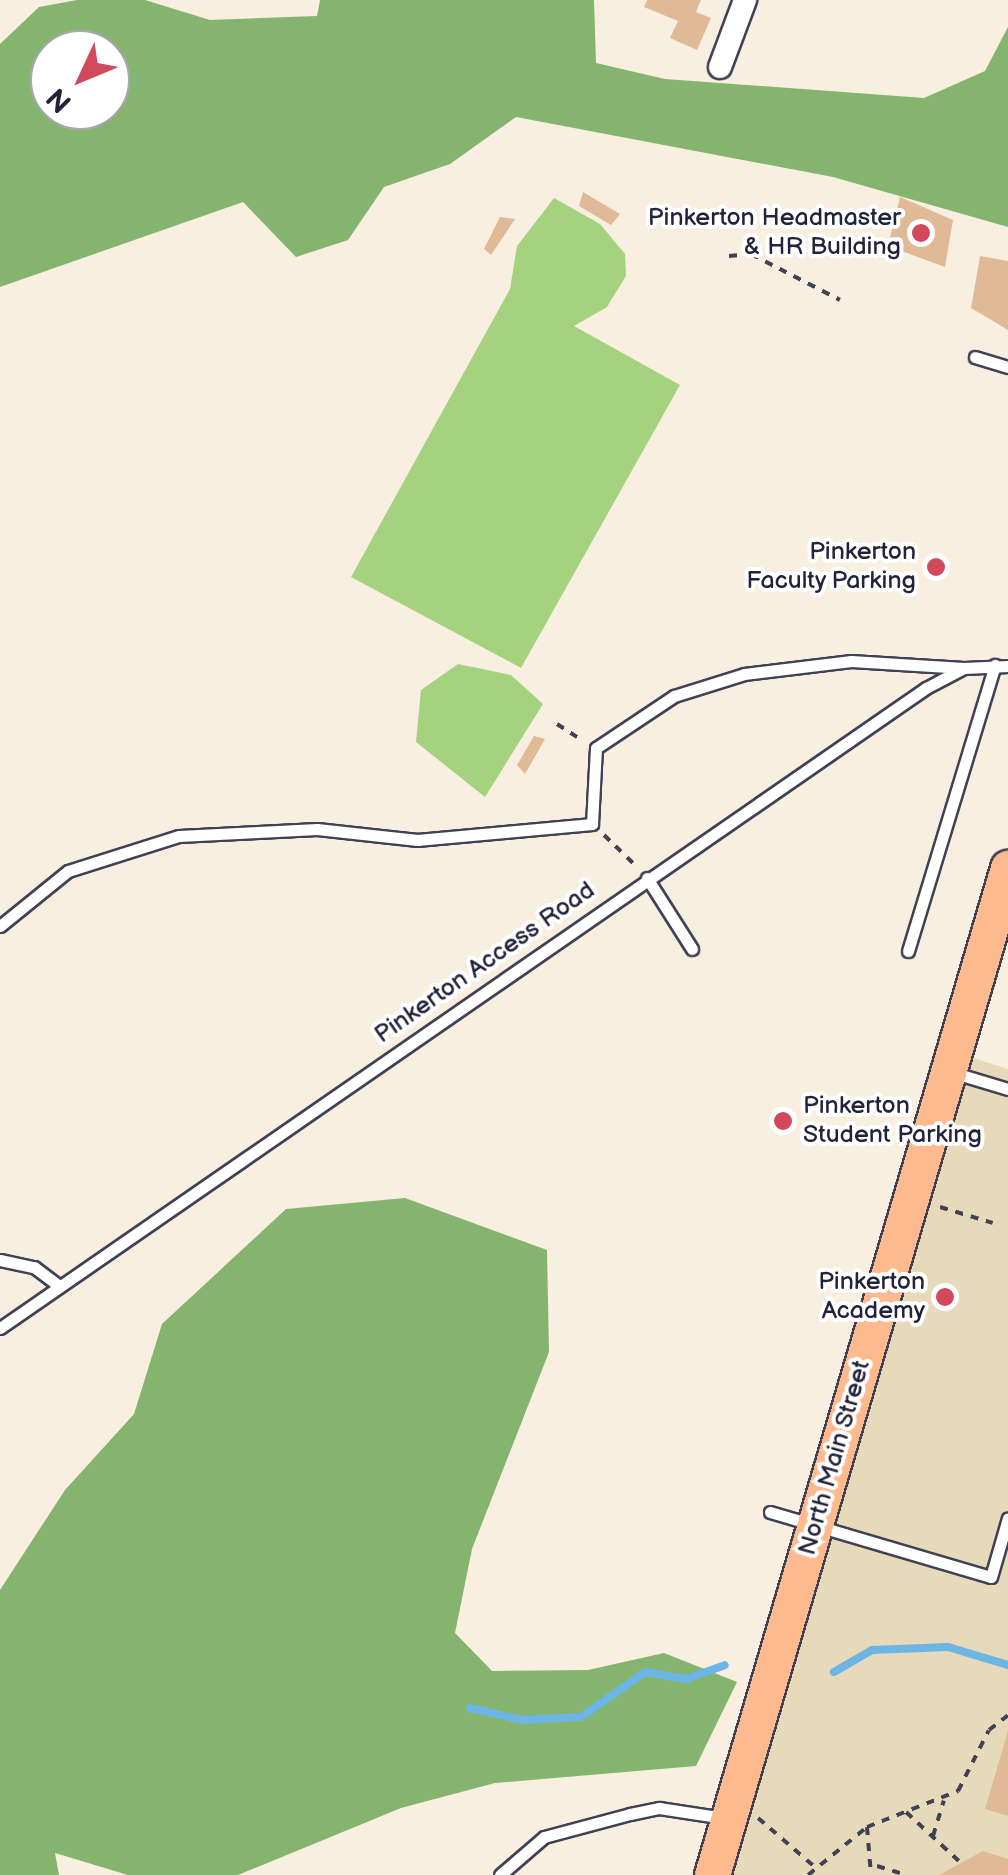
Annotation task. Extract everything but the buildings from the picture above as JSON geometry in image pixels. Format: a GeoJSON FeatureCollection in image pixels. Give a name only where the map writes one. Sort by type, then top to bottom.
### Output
{"type":"FeatureCollection","features":[{"type":"Feature","properties":{"kind":"main road","name":"North Main Street"},"geometry":{"type":"LineString","coordinates":[[712,1875],[741,1817],[815,1525],[1008,868]]}},
{"type":"Feature","properties":{"kind":"street"},"geometry":{"type":"LineString","coordinates":[[720,67],[745,0]]}},
{"type":"Feature","properties":{"kind":"lane"},"geometry":{"type":"LineString","coordinates":[[975,357],[1008,367]]}},
{"type":"Feature","properties":{"kind":"lane"},"geometry":{"type":"LineString","coordinates":[[0,926],[68,870],[179,836],[302,828],[417,840],[592,824],[596,748],[674,696],[744,674],[895,660],[964,668]]}},
{"type":"Feature","properties":{"kind":"lane"},"geometry":{"type":"LineString","coordinates":[[908,951],[1001,665]]}},
{"type":"Feature","properties":{"kind":"lane","name":"Pinkerton Access Road"},"geometry":{"type":"LineString","coordinates":[[0,1328],[647,878],[964,668],[1001,665]]}},
{"type":"Feature","properties":{"kind":"lane"},"geometry":{"type":"LineString","coordinates":[[647,878],[692,949]]}},
{"type":"Feature","properties":{"kind":"lane"},"geometry":{"type":"LineString","coordinates":[[948,1072],[1008,1090]]}},
{"type":"Feature","properties":{"kind":"lane"},"geometry":{"type":"LineString","coordinates":[[0,1260],[34,1267],[59,1286]]}},
{"type":"Feature","properties":{"kind":"lane"},"geometry":{"type":"LineString","coordinates":[[770,1512],[991,1577],[1008,1518]]}},
{"type":"Feature","properties":{"kind":"lane"},"geometry":{"type":"LineString","coordinates":[[500,1875],[544,1838],[630,1814],[659,1808],[741,1817]]}},
{"type":"Feature","properties":{"kind":"path"},"geometry":{"type":"LineString","coordinates":[[728,256],[751,254],[840,300]]}},
{"type":"Feature","properties":{"kind":"path"},"geometry":{"type":"LineString","coordinates":[[557,724],[596,748]]}},
{"type":"Feature","properties":{"kind":"path"},"geometry":{"type":"LineString","coordinates":[[592,824],[623,853]]}},
{"type":"Feature","properties":{"kind":"path"},"geometry":{"type":"LineString","coordinates":[[933,1205],[993,1223]]}},
{"type":"Feature","properties":{"kind":"path"},"geometry":{"type":"LineString","coordinates":[[933,1836],[944,1801],[1008,1716]]}},
{"type":"Feature","properties":{"kind":"path"},"geometry":{"type":"LineString","coordinates":[[808,1875],[867,1827],[944,1801]]}},
{"type":"Feature","properties":{"kind":"path"},"geometry":{"type":"LineString","coordinates":[[906,1812],[961,1863]]}},
{"type":"Feature","properties":{"kind":"path"},"geometry":{"type":"LineString","coordinates":[[741,1817],[814,1868]]}},
{"type":"Feature","properties":{"kind":"path"},"geometry":{"type":"LineString","coordinates":[[867,1827],[877,1866],[871,1875]]}},
{"type":"Feature","properties":{"kind":"path"},"geometry":{"type":"LineString","coordinates":[[877,1866],[907,1875]]}},
{"type":"Feature","properties":{"kind":"shaded area","name":"Pinkerton Academy"},"geometry":{"type":"Polygon","coordinates":[[[954,1052],[1008,1069],[1008,1875],[712,1875],[954,1052]]]}},
{"type":"Feature","properties":{"kind":"green space"},"geometry":{"type":"Polygon","coordinates":[[[77,0],[145,0],[210,20],[317,16],[320,0],[594,0],[596,63],[665,79],[924,98],[985,71],[1008,27],[1008,227],[833,177],[516,117],[450,164],[384,187],[348,240],[296,257],[243,202],[0,287],[0,44],[39,7],[77,0]]]}},
{"type":"Feature","properties":{"kind":"green space"},"geometry":{"type":"Polygon","coordinates":[[[554,198],[600,224],[625,254],[626,276],[607,307],[574,326],[680,385],[521,668],[351,577],[510,289],[517,246],[554,198]]]}},
{"type":"Feature","properties":{"kind":"green space"},"geometry":{"type":"Polygon","coordinates":[[[458,664],[511,675],[543,704],[485,797],[416,742],[421,690],[458,664]]]}},
{"type":"Feature","properties":{"kind":"green space"},"geometry":{"type":"Polygon","coordinates":[[[405,1198],[547,1250],[549,1352],[472,1549],[455,1633],[492,1671],[588,1670],[664,1653],[737,1682],[696,1766],[495,1783],[401,1808],[238,1875],[128,1875],[55,1853],[59,1875],[0,1875],[0,1590],[65,1490],[134,1414],[162,1324],[286,1209],[405,1198]]]}},
{"type":"Feature","properties":{"kind":"waterway"},"geometry":{"type":"LineString","coordinates":[[834,1672],[872,1650],[948,1647],[1008,1665]]}},
{"type":"Feature","properties":{"kind":"waterway"},"geometry":{"type":"LineString","coordinates":[[470,1708],[522,1720],[581,1717],[645,1672],[686,1679],[725,1665]]}},
{"type":"Feature","properties":{"kind":"place","name":"Pinkerton Headmaster & HR Building"},"geometry":{"type":"Point","coordinates":[921,233]}},
{"type":"Feature","properties":{"kind":"place","name":"Pinkerton Faculty Parking"},"geometry":{"type":"Point","coordinates":[936,567]}},
{"type":"Feature","properties":{"kind":"place","name":"Pinkerton Student Parking"},"geometry":{"type":"Point","coordinates":[783,1121]}},
{"type":"Feature","properties":{"kind":"place","name":"Pinkerton Academy"},"geometry":{"type":"Point","coordinates":[945,1297]}}]}
